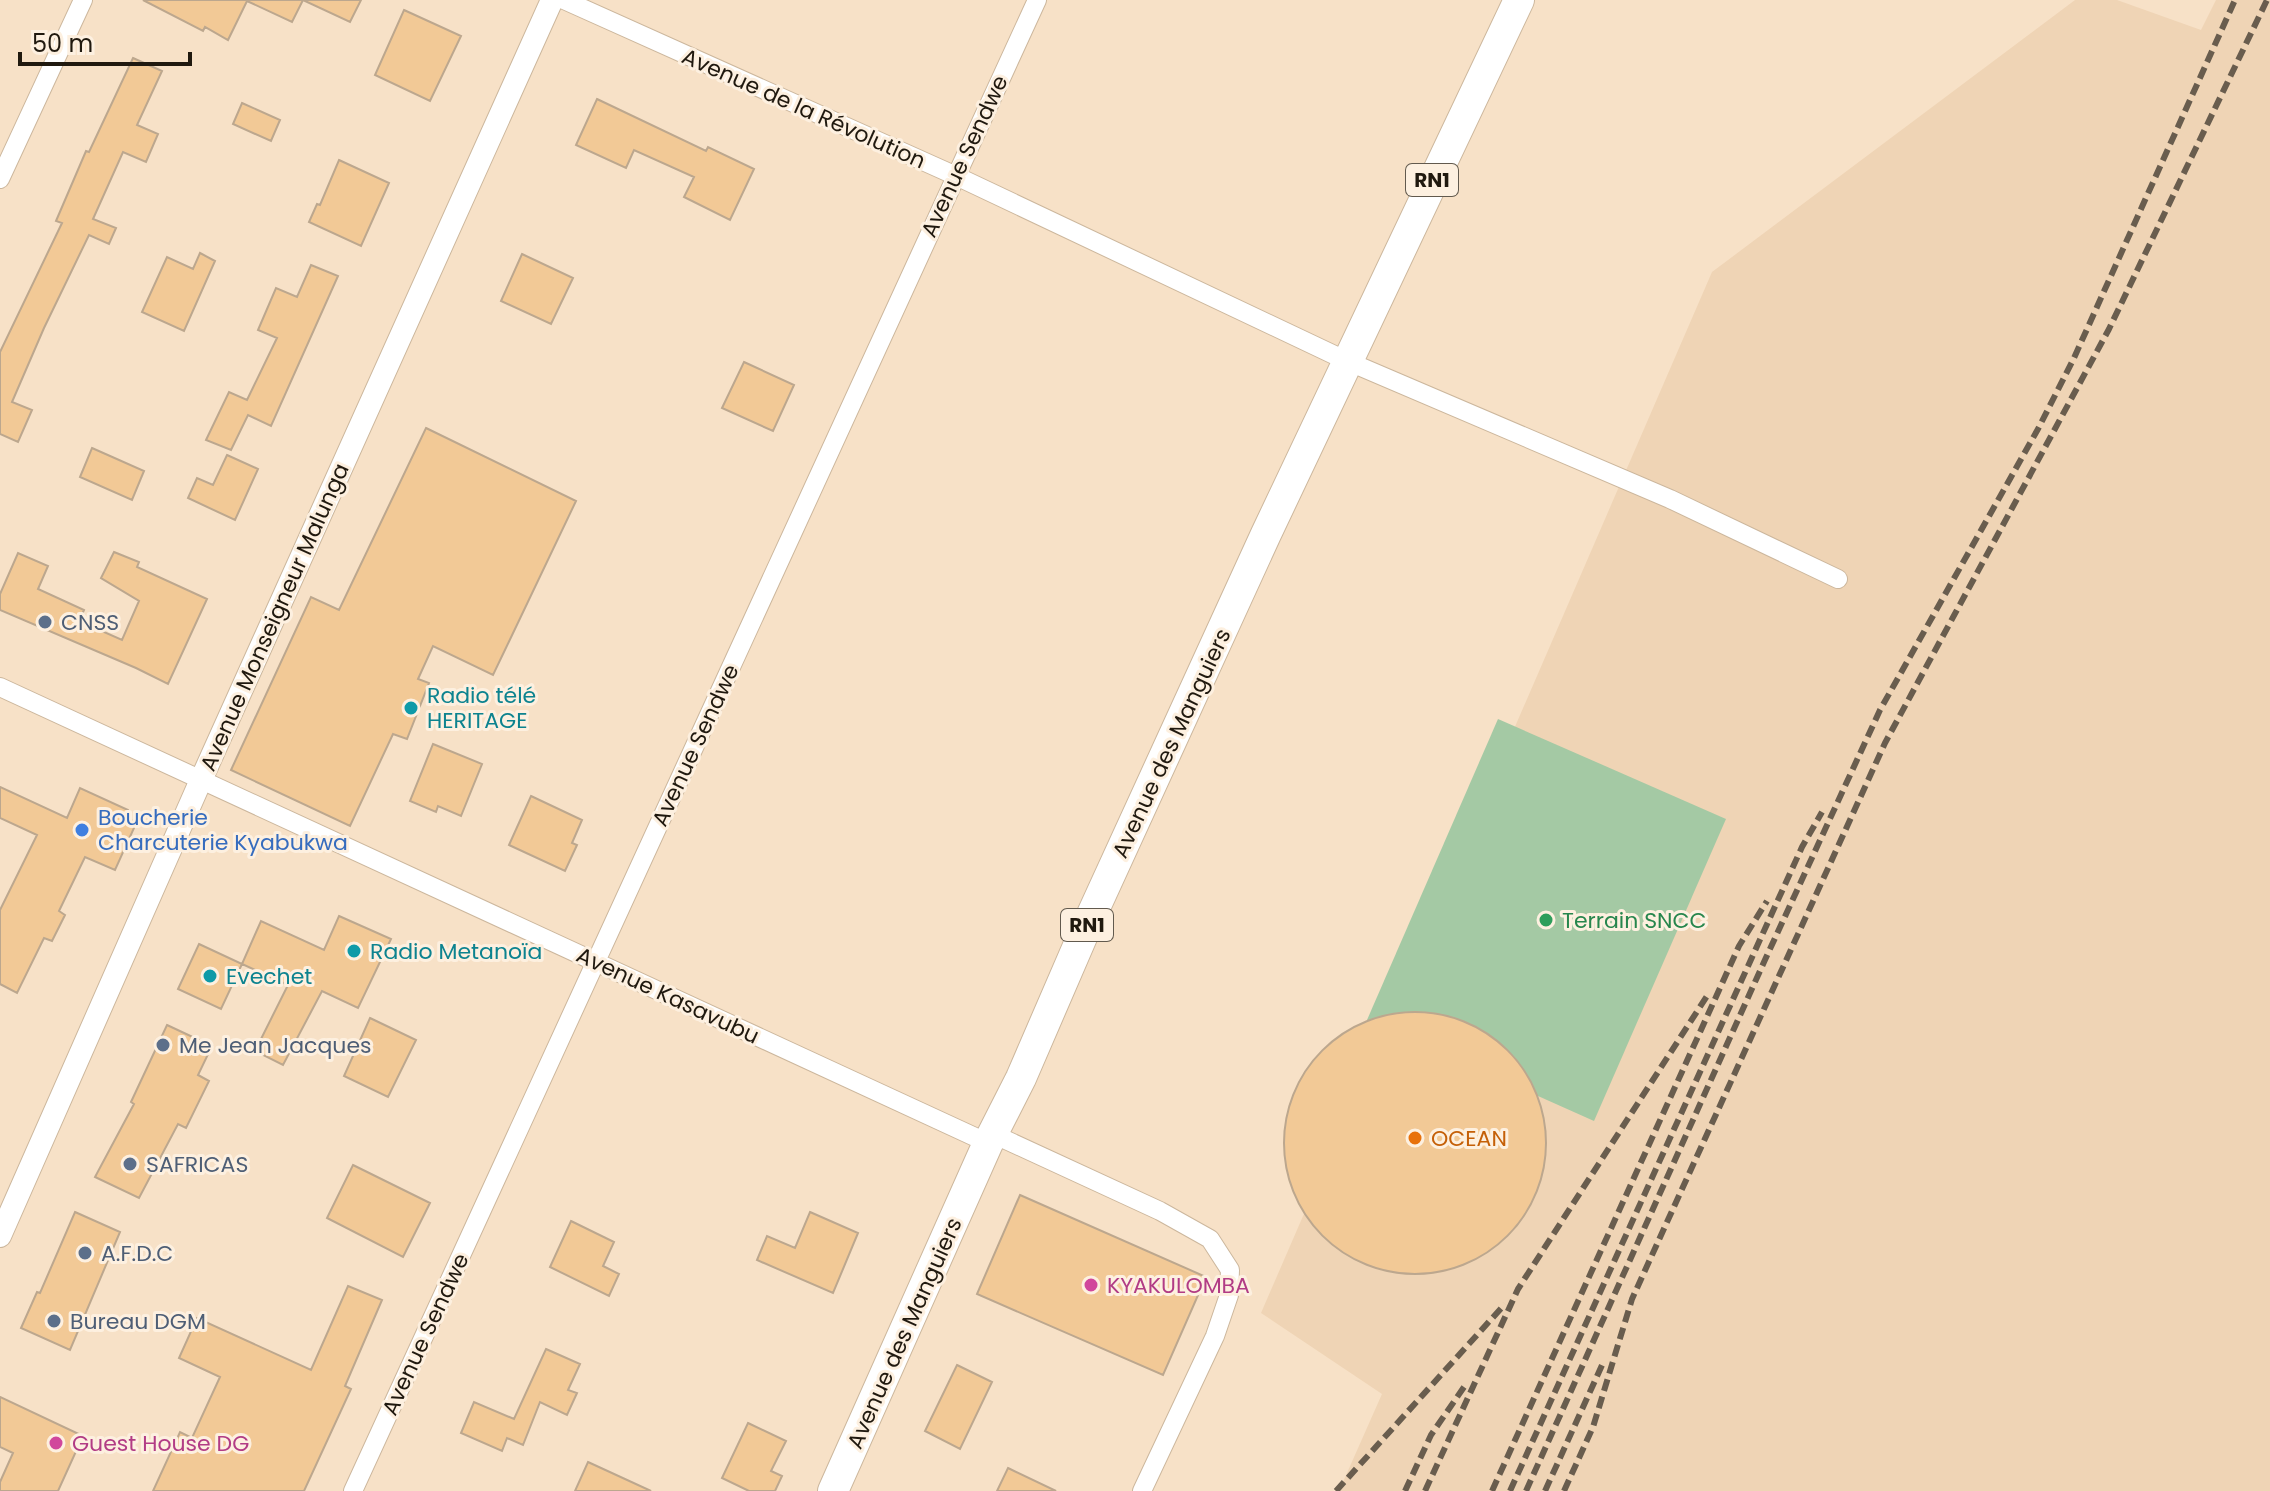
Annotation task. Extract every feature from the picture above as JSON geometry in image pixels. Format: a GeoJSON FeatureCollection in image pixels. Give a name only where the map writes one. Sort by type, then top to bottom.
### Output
{"type":"FeatureCollection","features":[{"type":"Feature","properties":{"kind":"highway","name":"Avenue des Manguiers"},"geometry":{"type":"LineString","coordinates":[[833,1491],[1347,361],[1519,0]]}},
{"type":"Feature","properties":{"kind":"street"},"geometry":{"type":"LineString","coordinates":[[0,179],[83,0]]}},
{"type":"Feature","properties":{"kind":"street","name":"Avenue Monseigneur Malunga"},"geometry":{"type":"LineString","coordinates":[[0,1236],[201,780],[552,0]]}},
{"type":"Feature","properties":{"kind":"street","name":"Avenue de la Révolution"},"geometry":{"type":"LineString","coordinates":[[564,0],[954,175],[1347,361],[1670,499],[1838,579]]}},
{"type":"Feature","properties":{"kind":"street","name":"Avenue Sendwe"},"geometry":{"type":"LineString","coordinates":[[353,1491],[954,175],[1037,0]]}},
{"type":"Feature","properties":{"kind":"street","name":"Avenue Kasavubu"},"geometry":{"type":"LineString","coordinates":[[0,687],[595,962],[1160,1211],[1210,1239],[1230,1270],[1229,1295],[1215,1336],[1142,1491]]}},
{"type":"Feature","properties":{"kind":"shaded area"},"geometry":{"type":"Polygon","coordinates":[[[2075,0],[2117,0],[2201,30],[2216,0],[2270,0],[2270,1491],[1339,1491],[1382,1394],[1261,1313],[1712,272],[2075,0]]]}},
{"type":"Feature","properties":{"kind":"green space","name":"Terrain SNCC"},"geometry":{"type":"Polygon","coordinates":[[[1498,719],[1726,819],[1594,1121],[1367,1020],[1498,719]]]}},
{"type":"Feature","properties":{"kind":"building"},"geometry":{"type":"Polygon","coordinates":[[[143,0],[303,0],[292,22],[247,1],[228,40],[205,27],[203,31],[143,0]]]}},
{"type":"Feature","properties":{"kind":"building"},"geometry":{"type":"Polygon","coordinates":[[[303,0],[361,0],[350,22],[303,0]]]}},
{"type":"Feature","properties":{"kind":"building"},"geometry":{"type":"Polygon","coordinates":[[[404,10],[461,36],[430,101],[375,75],[404,10]]]}},
{"type":"Feature","properties":{"kind":"building"},"geometry":{"type":"Polygon","coordinates":[[[133,58],[162,71],[137,125],[158,134],[146,162],[123,152],[93,219],[116,228],[109,244],[89,235],[44,328],[12,402],[32,410],[18,442],[0,434],[0,352],[62,223],[56,221],[86,151],[89,152],[133,58]]]}},
{"type":"Feature","properties":{"kind":"building"},"geometry":{"type":"Polygon","coordinates":[[[597,99],[706,151],[708,147],[754,169],[730,220],[684,197],[694,177],[634,150],[626,168],[576,145],[597,99]]]}},
{"type":"Feature","properties":{"kind":"building"},"geometry":{"type":"Polygon","coordinates":[[[242,103],[280,120],[271,141],[233,124],[242,103]]]}},
{"type":"Feature","properties":{"kind":"building"},"geometry":{"type":"Polygon","coordinates":[[[339,160],[389,183],[361,246],[309,222],[317,204],[320,205],[339,160]]]}},
{"type":"Feature","properties":{"kind":"building"},"geometry":{"type":"Polygon","coordinates":[[[200,253],[215,261],[184,331],[142,312],[167,257],[193,269],[200,253]]]}},
{"type":"Feature","properties":{"kind":"building"},"geometry":{"type":"Polygon","coordinates":[[[522,254],[573,278],[551,324],[501,301],[522,254]]]}},
{"type":"Feature","properties":{"kind":"building"},"geometry":{"type":"Polygon","coordinates":[[[311,265],[338,276],[271,426],[248,415],[231,450],[206,440],[229,392],[247,400],[277,338],[258,330],[276,288],[297,297],[311,265]]]}},
{"type":"Feature","properties":{"kind":"building"},"geometry":{"type":"Polygon","coordinates":[[[744,362],[794,385],[773,431],[722,408],[744,362]]]}},
{"type":"Feature","properties":{"kind":"building"},"geometry":{"type":"Polygon","coordinates":[[[426,428],[576,501],[493,675],[433,646],[418,679],[429,683],[407,739],[393,734],[350,826],[231,770],[311,597],[339,610],[426,428]]]}},
{"type":"Feature","properties":{"kind":"building"},"geometry":{"type":"Polygon","coordinates":[[[92,448],[144,471],[132,500],[80,477],[92,448]]]}},
{"type":"Feature","properties":{"kind":"building"},"geometry":{"type":"Polygon","coordinates":[[[227,455],[258,469],[235,520],[188,498],[197,478],[213,485],[227,455]]]}},
{"type":"Feature","properties":{"kind":"building"},"geometry":{"type":"Polygon","coordinates":[[[114,552],[139,562],[137,567],[207,599],[168,684],[0,610],[0,594],[18,553],[48,566],[38,589],[84,610],[79,621],[122,640],[139,601],[101,578],[114,552]]]}},
{"type":"Feature","properties":{"kind":"building"},"geometry":{"type":"Polygon","coordinates":[[[433,744],[482,764],[461,816],[438,806],[436,812],[410,801],[433,744]]]}},
{"type":"Feature","properties":{"kind":"building"},"geometry":{"type":"Polygon","coordinates":[[[0,787],[67,818],[80,788],[128,810],[134,828],[115,870],[85,857],[59,911],[65,915],[52,941],[44,938],[17,993],[0,984],[0,910],[37,835],[0,818],[0,787]]]}},
{"type":"Feature","properties":{"kind":"building"},"geometry":{"type":"Polygon","coordinates":[[[531,796],[582,820],[572,843],[577,845],[565,871],[509,845],[531,796]]]}},
{"type":"Feature","properties":{"kind":"building"},"geometry":{"type":"Polygon","coordinates":[[[339,916],[391,939],[358,1008],[322,991],[283,1065],[255,1051],[288,985],[242,964],[261,921],[324,950],[339,916]]]}},
{"type":"Feature","properties":{"kind":"building","name":"Evechet"},"geometry":{"type":"Polygon","coordinates":[[[199,944],[242,964],[221,1009],[178,989],[199,944]]]}},
{"type":"Feature","properties":{"kind":"building","name":"OCEAN"},"geometry":{"type":"Polygon","coordinates":[[[1415,1012],[1465,1022],[1488,1034],[1508,1050],[1524,1070],[1536,1093],[1546,1143],[1536,1193],[1524,1216],[1508,1236],[1488,1252],[1465,1264],[1415,1274],[1365,1264],[1342,1252],[1322,1236],[1306,1216],[1294,1193],[1284,1143],[1294,1093],[1306,1070],[1322,1050],[1342,1034],[1365,1022],[1415,1012]]]}},
{"type":"Feature","properties":{"kind":"building"},"geometry":{"type":"Polygon","coordinates":[[[370,1018],[416,1040],[388,1097],[344,1076],[370,1018]]]}},
{"type":"Feature","properties":{"kind":"building"},"geometry":{"type":"Polygon","coordinates":[[[167,1025],[212,1046],[198,1075],[209,1081],[186,1128],[178,1124],[139,1198],[95,1177],[134,1104],[131,1102],[167,1025]]]}},
{"type":"Feature","properties":{"kind":"building"},"geometry":{"type":"Polygon","coordinates":[[[353,1165],[430,1203],[403,1257],[327,1218],[353,1165]]]}},
{"type":"Feature","properties":{"kind":"building","name":"KYAKULOMBA"},"geometry":{"type":"Polygon","coordinates":[[[1020,1195],[1206,1277],[1163,1375],[977,1294],[1020,1195]]]}},
{"type":"Feature","properties":{"kind":"building"},"geometry":{"type":"Polygon","coordinates":[[[75,1212],[120,1232],[70,1350],[21,1328],[37,1292],[40,1293],[75,1212]]]}},
{"type":"Feature","properties":{"kind":"building"},"geometry":{"type":"Polygon","coordinates":[[[810,1212],[858,1233],[833,1293],[757,1260],[767,1236],[795,1248],[810,1212]]]}},
{"type":"Feature","properties":{"kind":"building"},"geometry":{"type":"Polygon","coordinates":[[[571,1221],[614,1242],[603,1266],[619,1274],[609,1296],[550,1267],[571,1221]]]}},
{"type":"Feature","properties":{"kind":"building"},"geometry":{"type":"Polygon","coordinates":[[[348,1286],[382,1300],[345,1386],[351,1389],[304,1491],[153,1491],[180,1432],[192,1438],[220,1377],[179,1358],[197,1318],[311,1370],[348,1286]]]}},
{"type":"Feature","properties":{"kind":"building"},"geometry":{"type":"Polygon","coordinates":[[[546,1349],[580,1364],[568,1390],[577,1393],[567,1415],[540,1402],[523,1445],[507,1438],[502,1451],[461,1433],[474,1402],[514,1419],[546,1349]]]}},
{"type":"Feature","properties":{"kind":"building"},"geometry":{"type":"Polygon","coordinates":[[[957,1365],[992,1382],[960,1449],[925,1431],[957,1365]]]}},
{"type":"Feature","properties":{"kind":"building","name":"Guest House DG"},"geometry":{"type":"Polygon","coordinates":[[[0,1397],[83,1436],[58,1491],[0,1491],[0,1482],[13,1453],[0,1447],[0,1397]]]}},
{"type":"Feature","properties":{"kind":"building"},"geometry":{"type":"Polygon","coordinates":[[[748,1423],[786,1441],[771,1471],[782,1476],[775,1491],[749,1491],[722,1478],[748,1423]]]}},
{"type":"Feature","properties":{"kind":"building"},"geometry":{"type":"Polygon","coordinates":[[[588,1462],[651,1491],[575,1491],[588,1462]]]}},
{"type":"Feature","properties":{"kind":"building"},"geometry":{"type":"Polygon","coordinates":[[[1008,1468],[1056,1491],[997,1491],[1008,1468]]]}},
{"type":"Feature","properties":{"kind":"railway"},"geometry":{"type":"LineString","coordinates":[[1526,1491],[1880,710],[2038,429],[2074,358],[2235,0]]}},
{"type":"Feature","properties":{"kind":"railway"},"geometry":{"type":"LineString","coordinates":[[1564,1491],[1593,1427],[1632,1299],[1885,743],[2109,329],[2267,0]]}},
{"type":"Feature","properties":{"kind":"railway"},"geometry":{"type":"LineString","coordinates":[[1510,1491],[1802,847],[1822,812]]}},
{"type":"Feature","properties":{"kind":"railway"},"geometry":{"type":"LineString","coordinates":[[1492,1491],[1739,946],[1767,901]]}},
{"type":"Feature","properties":{"kind":"railway"},"geometry":{"type":"LineString","coordinates":[[1425,1491],[1518,1289],[1707,996]]}},
{"type":"Feature","properties":{"kind":"railway"},"geometry":{"type":"LineString","coordinates":[[1336,1491],[1505,1304]]}},
{"type":"Feature","properties":{"kind":"railway"},"geometry":{"type":"LineString","coordinates":[[1545,1491],[1603,1363]]}},
{"type":"Feature","properties":{"kind":"railway"},"geometry":{"type":"LineString","coordinates":[[1405,1491],[1431,1435],[1464,1387]]}},
{"type":"Feature","properties":{"kind":"place","name":"CNSS"},"geometry":{"type":"Point","coordinates":[45,622]}},
{"type":"Feature","properties":{"kind":"place","name":"Radio télé HERITAGE"},"geometry":{"type":"Point","coordinates":[411,708]}},
{"type":"Feature","properties":{"kind":"place","name":"Boucherie Charcuterie Kyabukwa"},"geometry":{"type":"Point","coordinates":[82,830]}},
{"type":"Feature","properties":{"kind":"place","name":"Terrain SNCC"},"geometry":{"type":"Point","coordinates":[1546,920]}},
{"type":"Feature","properties":{"kind":"place","name":"Radio Metanoïa"},"geometry":{"type":"Point","coordinates":[354,951]}},
{"type":"Feature","properties":{"kind":"place","name":"Evechet"},"geometry":{"type":"Point","coordinates":[210,976]}},
{"type":"Feature","properties":{"kind":"place","name":"Me Jean Jacques"},"geometry":{"type":"Point","coordinates":[163,1045]}},
{"type":"Feature","properties":{"kind":"place","name":"OCEAN"},"geometry":{"type":"Point","coordinates":[1415,1138]}},
{"type":"Feature","properties":{"kind":"place","name":"SAFRICAS"},"geometry":{"type":"Point","coordinates":[130,1164]}},
{"type":"Feature","properties":{"kind":"place","name":"A.F.D.C"},"geometry":{"type":"Point","coordinates":[85,1253]}},
{"type":"Feature","properties":{"kind":"place","name":"KYAKULOMBA"},"geometry":{"type":"Point","coordinates":[1091,1285]}},
{"type":"Feature","properties":{"kind":"place","name":"Bureau DGM"},"geometry":{"type":"Point","coordinates":[54,1321]}},
{"type":"Feature","properties":{"kind":"place","name":"Guest House DG"},"geometry":{"type":"Point","coordinates":[56,1443]}}]}
